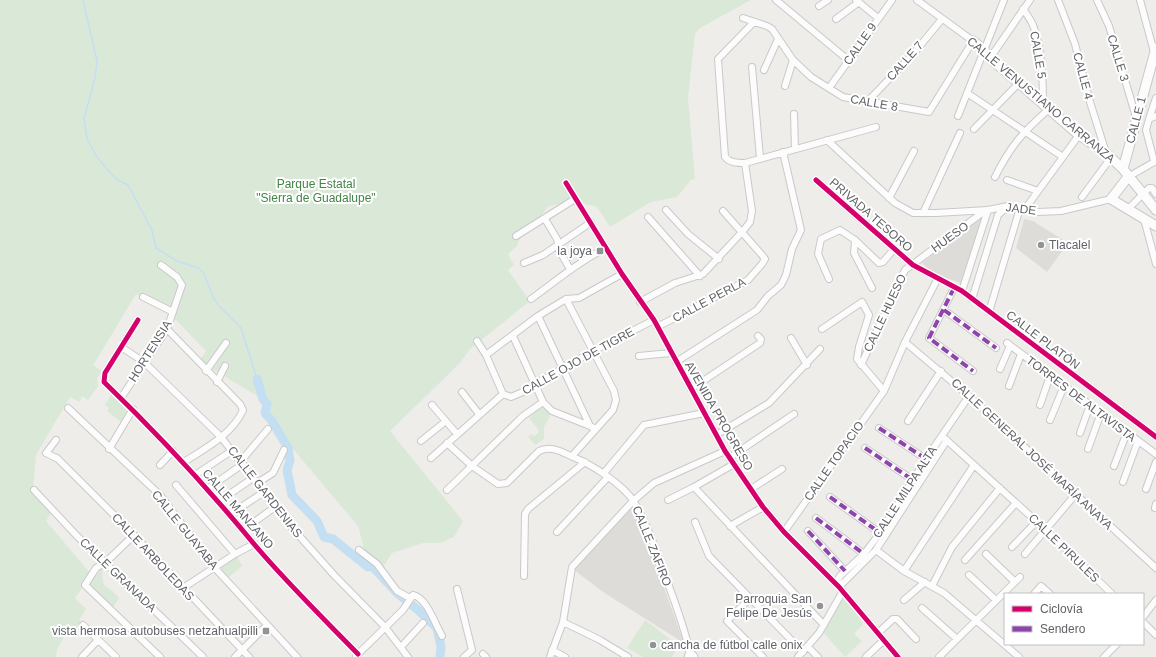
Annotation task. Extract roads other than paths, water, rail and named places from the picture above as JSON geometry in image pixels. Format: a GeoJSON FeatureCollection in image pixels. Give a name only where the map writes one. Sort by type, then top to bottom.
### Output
{"type":"FeatureCollection","features":[{"type":"Feature","properties":{"kind":"street"},"geometry":{"type":"LineString","coordinates":[[776,0],[848,60]]}},
{"type":"Feature","properties":{"kind":"street"},"geometry":{"type":"LineString","coordinates":[[819,6],[828,0]]}},
{"type":"Feature","properties":{"kind":"street","name":"CALLE 9"},"geometry":{"type":"LineString","coordinates":[[829,88],[892,0]]}},
{"type":"Feature","properties":{"kind":"street","name":"CALLE VENUSTIANO CARRANZA"},"geometry":{"type":"LineString","coordinates":[[917,0],[973,41],[1079,135],[1108,156],[1125,173],[1156,210]]}},
{"type":"Feature","properties":{"kind":"street"},"geometry":{"type":"LineString","coordinates":[[958,116],[987,54],[1004,0]]}},
{"type":"Feature","properties":{"kind":"street"},"geometry":{"type":"LineString","coordinates":[[987,54],[1030,0]]}},
{"type":"Feature","properties":{"kind":"street","name":"CALLE 4"},"geometry":{"type":"LineString","coordinates":[[1058,0],[1075,44],[1090,102],[1108,156]]}},
{"type":"Feature","properties":{"kind":"street","name":"CALLE 3"},"geometry":{"type":"LineString","coordinates":[[1097,0],[1109,26],[1136,116]]}},
{"type":"Feature","properties":{"kind":"street"},"geometry":{"type":"LineString","coordinates":[[1140,0],[1155,51]]}},
{"type":"Feature","properties":{"kind":"street"},"geometry":{"type":"LineString","coordinates":[[836,19],[857,1],[878,18]]}},
{"type":"Feature","properties":{"kind":"street","name":"CALLE 5"},"geometry":{"type":"LineString","coordinates":[[1023,9],[1034,27],[1046,106]]}},
{"type":"Feature","properties":{"kind":"street","name":"CALLE 8"},"geometry":{"type":"LineString","coordinates":[[743,18],[772,29],[793,60],[811,77],[843,97],[929,112],[973,41]]}},
{"type":"Feature","properties":{"kind":"street","name":"CALLE 7"},"geometry":{"type":"LineString","coordinates":[[867,102],[914,54],[942,19]]}},
{"type":"Feature","properties":{"kind":"street"},"geometry":{"type":"LineString","coordinates":[[754,22],[718,59],[725,157],[732,162],[745,163],[876,128]]}},
{"type":"Feature","properties":{"kind":"street"},"geometry":{"type":"LineString","coordinates":[[764,70],[778,39]]}},
{"type":"Feature","properties":{"kind":"street","name":"CALLE 1"},"geometry":{"type":"LineString","coordinates":[[1125,173],[1136,116],[1155,51]]}},
{"type":"Feature","properties":{"kind":"street"},"geometry":{"type":"LineString","coordinates":[[785,86],[793,60]]}},
{"type":"Feature","properties":{"kind":"street"},"geometry":{"type":"LineString","coordinates":[[752,67],[760,158]]}},
{"type":"Feature","properties":{"kind":"street"},"geometry":{"type":"LineString","coordinates":[[974,129],[1019,83]]}},
{"type":"Feature","properties":{"kind":"street"},"geometry":{"type":"LineString","coordinates":[[968,93],[1063,157]]}},
{"type":"Feature","properties":{"kind":"street"},"geometry":{"type":"LineString","coordinates":[[1156,98],[1146,130],[1155,161],[1125,173],[1111,199],[1156,226]]}},
{"type":"Feature","properties":{"kind":"street"},"geometry":{"type":"LineString","coordinates":[[995,177],[1008,150],[1046,106]]}},
{"type":"Feature","properties":{"kind":"street"},"geometry":{"type":"LineString","coordinates":[[794,114],[795,149]]}},
{"type":"Feature","properties":{"kind":"street"},"geometry":{"type":"LineString","coordinates":[[1149,119],[1156,116]]}},
{"type":"Feature","properties":{"kind":"street"},"geometry":{"type":"LineString","coordinates":[[923,213],[960,133]]}},
{"type":"Feature","properties":{"kind":"street"},"geometry":{"type":"LineString","coordinates":[[989,312],[1023,209],[1079,135]]}},
{"type":"Feature","properties":{"kind":"street"},"geometry":{"type":"LineString","coordinates":[[827,140],[889,198],[913,213],[988,210]]}},
{"type":"Feature","properties":{"kind":"street"},"geometry":{"type":"LineString","coordinates":[[889,198],[914,151]]}},
{"type":"Feature","properties":{"kind":"street"},"geometry":{"type":"LineString","coordinates":[[676,362],[758,310],[768,296],[781,285],[786,275],[792,249],[801,230],[783,152]]}},
{"type":"Feature","properties":{"kind":"street"},"geometry":{"type":"LineString","coordinates":[[1082,197],[1108,156]]}},
{"type":"Feature","properties":{"kind":"street"},"geometry":{"type":"LineString","coordinates":[[640,302],[675,283],[700,276],[719,259],[750,222],[752,211],[745,163]]}},
{"type":"Feature","properties":{"kind":"street","name":"PRIVADA TESORO"},"geometry":{"type":"LineString","coordinates":[[816,180],[894,250],[913,265]]}},
{"type":"Feature","properties":{"kind":"street"},"geometry":{"type":"LineString","coordinates":[[1007,180],[1038,191]]}},
{"type":"Feature","properties":{"kind":"street","name":"AVENIDA PROGRESO"},"geometry":{"type":"LineString","coordinates":[[566,183],[622,274],[640,302],[654,320],[729,458],[763,507],[784,532],[839,587],[898,657]]}},
{"type":"Feature","properties":{"kind":"street"},"geometry":{"type":"LineString","coordinates":[[1128,209],[1150,187],[1156,194]]}},
{"type":"Feature","properties":{"kind":"street"},"geometry":{"type":"LineString","coordinates":[[516,236],[576,199]]}},
{"type":"Feature","properties":{"kind":"street","name":"JADE"},"geometry":{"type":"LineString","coordinates":[[962,291],[988,210],[1008,206],[1038,212],[1061,211],[1111,199]]}},
{"type":"Feature","properties":{"kind":"street"},"geometry":{"type":"LineString","coordinates":[[972,299],[998,216],[1008,206]]}},
{"type":"Feature","properties":{"kind":"street"},"geometry":{"type":"LineString","coordinates":[[666,210],[688,234],[719,259]]}},
{"type":"Feature","properties":{"kind":"street","name":"HUESO"},"geometry":{"type":"LineString","coordinates":[[913,265],[988,210]]}},
{"type":"Feature","properties":{"kind":"street"},"geometry":{"type":"LineString","coordinates":[[723,211],[743,231]]}},
{"type":"Feature","properties":{"kind":"street"},"geometry":{"type":"LineString","coordinates":[[648,217],[700,276]]}},
{"type":"Feature","properties":{"kind":"street"},"geometry":{"type":"LineString","coordinates":[[545,219],[557,239],[558,250],[570,269]]}},
{"type":"Feature","properties":{"kind":"street"},"geometry":{"type":"LineString","coordinates":[[1144,219],[1156,264]]}},
{"type":"Feature","properties":{"kind":"street"},"geometry":{"type":"LineString","coordinates":[[524,263],[543,254],[590,223]]}},
{"type":"Feature","properties":{"kind":"street","name":"PRIVADA TESORO"},"geometry":{"type":"LineString","coordinates":[[829,279],[818,254],[821,240],[840,230],[855,240],[879,263],[883,262],[894,250]]}},
{"type":"Feature","properties":{"kind":"street","name":"CALLE PERLA"},"geometry":{"type":"LineString","coordinates":[[657,327],[748,280],[762,264],[764,259],[743,231]]}},
{"type":"Feature","properties":{"kind":"street"},"geometry":{"type":"LineString","coordinates":[[855,240],[854,253],[872,288]]}},
{"type":"Feature","properties":{"kind":"street"},"geometry":{"type":"LineString","coordinates":[[531,299],[589,256],[606,248]]}},
{"type":"Feature","properties":{"kind":"street"},"geometry":{"type":"LineString","coordinates":[[858,261],[868,254]]}},
{"type":"Feature","properties":{"kind":"street","name":"HORTENSIA"},"geometry":{"type":"LineString","coordinates":[[121,398],[167,329],[174,312],[182,285],[177,277],[161,265]]}},
{"type":"Feature","properties":{"kind":"street","name":"CALLE PLATÓN"},"geometry":{"type":"LineString","coordinates":[[913,265],[962,291],[1156,438]]}},
{"type":"Feature","properties":{"kind":"street","name":"CALLE HUESO"},"geometry":{"type":"LineString","coordinates":[[861,365],[905,270],[913,265]]}},
{"type":"Feature","properties":{"kind":"street"},"geometry":{"type":"LineString","coordinates":[[486,355],[538,316],[566,299],[579,298],[622,274]]}},
{"type":"Feature","properties":{"kind":"street","name":"CALLE TOPACIO"},"geometry":{"type":"LineString","coordinates":[[784,532],[884,391],[906,342],[938,278]]}},
{"type":"Feature","properties":{"kind":"street"},"geometry":{"type":"LineString","coordinates":[[954,288],[929,338],[973,371]]}},
{"type":"Feature","properties":{"kind":"street"},"geometry":{"type":"LineString","coordinates":[[144,297],[174,312]]}},
{"type":"Feature","properties":{"kind":"street"},"geometry":{"type":"LineString","coordinates":[[566,299],[614,391],[616,400],[613,410],[593,427],[572,456]]}},
{"type":"Feature","properties":{"kind":"street"},"geometry":{"type":"LineString","coordinates":[[822,330],[862,302],[869,315],[856,355],[861,365],[884,391]]}},
{"type":"Feature","properties":{"kind":"street"},"geometry":{"type":"LineString","coordinates":[[944,310],[996,348]]}},
{"type":"Feature","properties":{"kind":"street"},"geometry":{"type":"LineString","coordinates":[[538,316],[593,427]]}},
{"type":"Feature","properties":{"kind":"street"},"geometry":{"type":"LineString","coordinates":[[121,347],[138,320]]}},
{"type":"Feature","properties":{"kind":"street","name":"CALLE OJO DE TIGRE"},"geometry":{"type":"LineString","coordinates":[[503,394],[511,397],[525,391],[593,351],[654,320]]}},
{"type":"Feature","properties":{"kind":"street"},"geometry":{"type":"LineString","coordinates":[[167,329],[206,371],[240,404],[243,410],[241,415],[222,437],[184,462]]}},
{"type":"Feature","properties":{"kind":"street"},"geometry":{"type":"LineString","coordinates":[[513,336],[543,402],[552,411],[593,427]]}},
{"type":"Feature","properties":{"kind":"street"},"geometry":{"type":"LineString","coordinates":[[691,389],[760,343],[761,339],[758,336]]}},
{"type":"Feature","properties":{"kind":"street"},"geometry":{"type":"LineString","coordinates":[[791,338],[807,365]]}},
{"type":"Feature","properties":{"kind":"street"},"geometry":{"type":"LineString","coordinates":[[431,458],[503,394],[486,355],[477,341]]}},
{"type":"Feature","properties":{"kind":"street","name":"CALLE GENERAL JOSÉ MARÍA ANAYA"},"geometry":{"type":"LineString","coordinates":[[906,342],[969,396],[1156,568]]}},
{"type":"Feature","properties":{"kind":"street"},"geometry":{"type":"LineString","coordinates":[[206,371],[226,343]]}},
{"type":"Feature","properties":{"kind":"street","name":"TORRES DE ALTAVISTA"},"geometry":{"type":"LineString","coordinates":[[1000,368],[1008,344],[1156,454]]}},
{"type":"Feature","properties":{"kind":"street","name":"CALLE GARDENIAS"},"geometry":{"type":"LineString","coordinates":[[121,347],[144,362],[222,437],[275,507],[334,575],[385,627],[408,657]]}},
{"type":"Feature","properties":{"kind":"street","name":"CALLE MANZANO"},"geometry":{"type":"LineString","coordinates":[[121,347],[103,377],[104,382],[133,408],[184,462],[254,544],[356,656]]}},
{"type":"Feature","properties":{"kind":"street"},"geometry":{"type":"LineString","coordinates":[[716,435],[769,403],[807,365],[820,349]]}},
{"type":"Feature","properties":{"kind":"street"},"geometry":{"type":"LineString","coordinates":[[639,356],[671,353]]}},
{"type":"Feature","properties":{"kind":"street"},"geometry":{"type":"LineString","coordinates":[[1009,386],[1021,354]]}},
{"type":"Feature","properties":{"kind":"street"},"geometry":{"type":"LineString","coordinates":[[217,382],[225,366]]}},
{"type":"Feature","properties":{"kind":"street"},"geometry":{"type":"LineString","coordinates":[[908,421],[941,371]]}},
{"type":"Feature","properties":{"kind":"street"},"geometry":{"type":"LineString","coordinates":[[1040,405],[1050,376]]}},
{"type":"Feature","properties":{"kind":"street"},"geometry":{"type":"LineString","coordinates":[[1050,420],[1064,386]]}},
{"type":"Feature","properties":{"kind":"street"},"geometry":{"type":"LineString","coordinates":[[462,392],[479,414]]}},
{"type":"Feature","properties":{"kind":"street","name":"CALLE MILPA ALTA"},"geometry":{"type":"LineString","coordinates":[[839,587],[876,550],[969,396]]}},
{"type":"Feature","properties":{"kind":"street"},"geometry":{"type":"LineString","coordinates":[[447,490],[523,416],[543,402]]}},
{"type":"Feature","properties":{"kind":"street"},"geometry":{"type":"LineString","coordinates":[[432,405],[457,434]]}},
{"type":"Feature","properties":{"kind":"street"},"geometry":{"type":"LineString","coordinates":[[1080,433],[1090,405]]}},
{"type":"Feature","properties":{"kind":"street","name":"CALLE GUAYABA"},"geometry":{"type":"LineString","coordinates":[[68,408],[109,449],[161,496],[214,567],[297,657]]}},
{"type":"Feature","properties":{"kind":"street"},"geometry":{"type":"LineString","coordinates":[[109,449],[133,408]]}},
{"type":"Feature","properties":{"kind":"street"},"geometry":{"type":"LineString","coordinates":[[557,532],[606,475],[644,425],[704,413]]}},
{"type":"Feature","properties":{"kind":"street"},"geometry":{"type":"LineString","coordinates":[[1088,449],[1101,413]]}},
{"type":"Feature","properties":{"kind":"street"},"geometry":{"type":"LineString","coordinates":[[729,458],[794,414]]}},
{"type":"Feature","properties":{"kind":"street"},"geometry":{"type":"LineString","coordinates":[[421,440],[446,421]]}},
{"type":"Feature","properties":{"kind":"street"},"geometry":{"type":"LineString","coordinates":[[879,428],[926,459]]}},
{"type":"Feature","properties":{"kind":"street"},"geometry":{"type":"LineString","coordinates":[[207,489],[242,462],[268,429]]}},
{"type":"Feature","properties":{"kind":"street"},"geometry":{"type":"LineString","coordinates":[[1114,466],[1127,432]]}},
{"type":"Feature","properties":{"kind":"street","name":"CALLE MILPA ALTA"},"geometry":{"type":"LineString","coordinates":[[801,655],[824,625],[845,571],[864,554],[880,533],[926,459],[944,438]]}},
{"type":"Feature","properties":{"kind":"street","name":"CALLE PIRULES"},"geometry":{"type":"LineString","coordinates":[[944,438],[1016,502],[1111,593]]}},
{"type":"Feature","properties":{"kind":"street","name":"CALLE ARBOLEDAS"},"geometry":{"type":"LineString","coordinates":[[56,440],[46,453],[57,458],[134,535],[249,657]]}},
{"type":"Feature","properties":{"kind":"street"},"geometry":{"type":"LineString","coordinates":[[1124,482],[1138,441]]}},
{"type":"Feature","properties":{"kind":"street"},"geometry":{"type":"LineString","coordinates":[[447,443],[472,466]]}},
{"type":"Feature","properties":{"kind":"street","name":"CALLE ZAFIRO"},"geometry":{"type":"LineString","coordinates":[[472,466],[494,481],[503,484],[545,448],[553,448],[585,462],[606,475],[633,501],[651,538],[686,634],[690,656]]}},
{"type":"Feature","properties":{"kind":"street"},"geometry":{"type":"LineString","coordinates":[[865,448],[913,480]]}},
{"type":"Feature","properties":{"kind":"street"},"geometry":{"type":"LineString","coordinates":[[195,475],[233,450]]}},
{"type":"Feature","properties":{"kind":"street"},"geometry":{"type":"LineString","coordinates":[[218,502],[255,480],[273,473],[284,450]]}},
{"type":"Feature","properties":{"kind":"street"},"geometry":{"type":"LineString","coordinates":[[550,657],[563,622],[572,567],[633,501],[654,483],[725,451]]}},
{"type":"Feature","properties":{"kind":"street"},"geometry":{"type":"LineString","coordinates":[[160,465],[174,452]]}},
{"type":"Feature","properties":{"kind":"street"},"geometry":{"type":"LineString","coordinates":[[524,576],[525,514],[528,509],[585,462]]}},
{"type":"Feature","properties":{"kind":"street"},"geometry":{"type":"LineString","coordinates":[[1146,489],[1156,462]]}},
{"type":"Feature","properties":{"kind":"street"},"geometry":{"type":"LineString","coordinates":[[668,500],[694,488],[734,464]]}},
{"type":"Feature","properties":{"kind":"street"},"geometry":{"type":"LineString","coordinates":[[904,571],[974,465]]}},
{"type":"Feature","properties":{"kind":"street"},"geometry":{"type":"LineString","coordinates":[[751,489],[782,469]]}},
{"type":"Feature","properties":{"kind":"street"},"geometry":{"type":"LineString","coordinates":[[176,485],[235,554]]}},
{"type":"Feature","properties":{"kind":"street"},"geometry":{"type":"LineString","coordinates":[[694,488],[824,625]]}},
{"type":"Feature","properties":{"kind":"street"},"geometry":{"type":"LineString","coordinates":[[932,586],[952,547],[1000,488]]}},
{"type":"Feature","properties":{"kind":"street","name":"CALLE GRANADA"},"geometry":{"type":"LineString","coordinates":[[34,490],[77,536],[106,562],[203,657]]}},
{"type":"Feature","properties":{"kind":"street"},"geometry":{"type":"LineString","coordinates":[[230,515],[264,492]]}},
{"type":"Feature","properties":{"kind":"street"},"geometry":{"type":"LineString","coordinates":[[1025,554],[1075,495]]}},
{"type":"Feature","properties":{"kind":"street"},"geometry":{"type":"LineString","coordinates":[[830,497],[880,533]]}},
{"type":"Feature","properties":{"kind":"street"},"geometry":{"type":"LineString","coordinates":[[965,560],[1016,502]]}},
{"type":"Feature","properties":{"kind":"street"},"geometry":{"type":"LineString","coordinates":[[243,530],[275,507]]}},
{"type":"Feature","properties":{"kind":"street"},"geometry":{"type":"LineString","coordinates":[[730,526],[763,507]]}},
{"type":"Feature","properties":{"kind":"street"},"geometry":{"type":"LineString","coordinates":[[816,518],[864,554]]}},
{"type":"Feature","properties":{"kind":"street"},"geometry":{"type":"LineString","coordinates":[[695,522],[709,556],[750,598],[801,655]]}},
{"type":"Feature","properties":{"kind":"street"},"geometry":{"type":"LineString","coordinates":[[1012,547],[1036,522]]}},
{"type":"Feature","properties":{"kind":"street"},"geometry":{"type":"LineString","coordinates":[[808,531],[845,571]]}},
{"type":"Feature","properties":{"kind":"street"},"geometry":{"type":"LineString","coordinates":[[134,535],[106,562],[96,568],[85,585],[160,657]]}},
{"type":"Feature","properties":{"kind":"street"},"geometry":{"type":"LineString","coordinates":[[183,588],[214,567],[254,544]]}},
{"type":"Feature","properties":{"kind":"street"},"geometry":{"type":"LineString","coordinates":[[359,550],[376,564],[398,591],[409,600]]}},
{"type":"Feature","properties":{"kind":"street"},"geometry":{"type":"LineString","coordinates":[[876,550],[904,571],[944,593],[1004,645]]}},
{"type":"Feature","properties":{"kind":"street"},"geometry":{"type":"LineString","coordinates":[[986,554],[1014,582]]}},
{"type":"Feature","properties":{"kind":"street"},"geometry":{"type":"LineString","coordinates":[[969,575],[996,600]]}},
{"type":"Feature","properties":{"kind":"street"},"geometry":{"type":"LineString","coordinates":[[939,657],[1020,577]]}},
{"type":"Feature","properties":{"kind":"street"},"geometry":{"type":"LineString","coordinates":[[904,600],[925,582]]}},
{"type":"Feature","properties":{"kind":"street"},"geometry":{"type":"LineString","coordinates":[[1035,593],[1040,586],[1049,593]]}},
{"type":"Feature","properties":{"kind":"street"},"geometry":{"type":"LineString","coordinates":[[1102,593],[1105,587]]}},
{"type":"Feature","properties":{"kind":"street"},"geometry":{"type":"LineString","coordinates":[[457,589],[472,650],[464,657]]}},
{"type":"Feature","properties":{"kind":"street"},"geometry":{"type":"LineString","coordinates":[[356,656],[403,610],[412,595],[418,596],[423,602],[442,636]]}},
{"type":"Feature","properties":{"kind":"street"},"geometry":{"type":"LineString","coordinates":[[750,598],[727,621],[763,657]]}},
{"type":"Feature","properties":{"kind":"street"},"geometry":{"type":"LineString","coordinates":[[1144,616],[1156,600]]}},
{"type":"Feature","properties":{"kind":"street"},"geometry":{"type":"LineString","coordinates":[[922,608],[957,639]]}},
{"type":"Feature","properties":{"kind":"street"},"geometry":{"type":"LineString","coordinates":[[878,633],[893,619],[897,619],[916,639]]}},
{"type":"Feature","properties":{"kind":"street"},"geometry":{"type":"LineString","coordinates":[[563,622],[600,640],[628,657]]}},
{"type":"Feature","properties":{"kind":"street"},"geometry":{"type":"LineString","coordinates":[[1144,623],[1156,635]]}},
{"type":"Feature","properties":{"kind":"street"},"geometry":{"type":"LineString","coordinates":[[401,647],[423,624]]}},
{"type":"Feature","properties":{"kind":"street"},"geometry":{"type":"LineString","coordinates":[[83,625],[116,657]]}},
{"type":"Feature","properties":{"kind":"street"},"geometry":{"type":"LineString","coordinates":[[235,657],[267,625]]}},
{"type":"Feature","properties":{"kind":"street"},"geometry":{"type":"LineString","coordinates":[[82,657],[98,640]]}},
{"type":"Feature","properties":{"kind":"street"},"geometry":{"type":"LineString","coordinates":[[866,657],[884,640]]}},
{"type":"Feature","properties":{"kind":"street"},"geometry":{"type":"LineString","coordinates":[[1004,645],[1018,657]]}},
{"type":"Feature","properties":{"kind":"street"},"geometry":{"type":"LineString","coordinates":[[1104,657],[1116,645]]}},
{"type":"Feature","properties":{"kind":"street"},"geometry":{"type":"LineString","coordinates":[[808,647],[818,657]]}},
{"type":"Feature","properties":{"kind":"street"},"geometry":{"type":"LineString","coordinates":[[552,650],[565,657]]}},
{"type":"Feature","properties":{"kind":"waterway"},"geometry":{"type":"LineString","coordinates":[[83,0],[97,61],[95,78],[84,119],[87,139],[96,156],[116,179],[128,185],[152,230],[156,248],[177,261],[198,268],[203,272],[213,297],[219,306],[241,328],[257,379]]}},
{"type":"Feature","properties":{"kind":"waterway"},"geometry":{"type":"LineString","coordinates":[[257,379],[263,399],[267,404],[265,413],[272,421],[288,448],[290,461],[287,470],[292,495],[317,521],[324,537],[333,539],[368,567],[372,566],[397,593],[437,628],[441,647],[440,657]]}},
{"type":"Feature","properties":{"kind":"place","name":"Tlacalel"},"geometry":{"type":"Point","coordinates":[1041,245]}},
{"type":"Feature","properties":{"kind":"place","name":"la joya"},"geometry":{"type":"Point","coordinates":[600,251]}},
{"type":"Feature","properties":{"kind":"place","name":"Parroquia San Felipe De Jesús"},"geometry":{"type":"Point","coordinates":[820,606]}},
{"type":"Feature","properties":{"kind":"place","name":"vista hermosa autobuses netzahualpilli"},"geometry":{"type":"Point","coordinates":[266,631]}},
{"type":"Feature","properties":{"kind":"place","name":"cancha de fútbol calle onix"},"geometry":{"type":"Point","coordinates":[653,645]}},
{"type":"Feature","properties":{"kind":"park label","name":"Parque Estatal \"Sierra de Guadalupe\""},"geometry":{"type":"Point","coordinates":[316,191]}}]}
